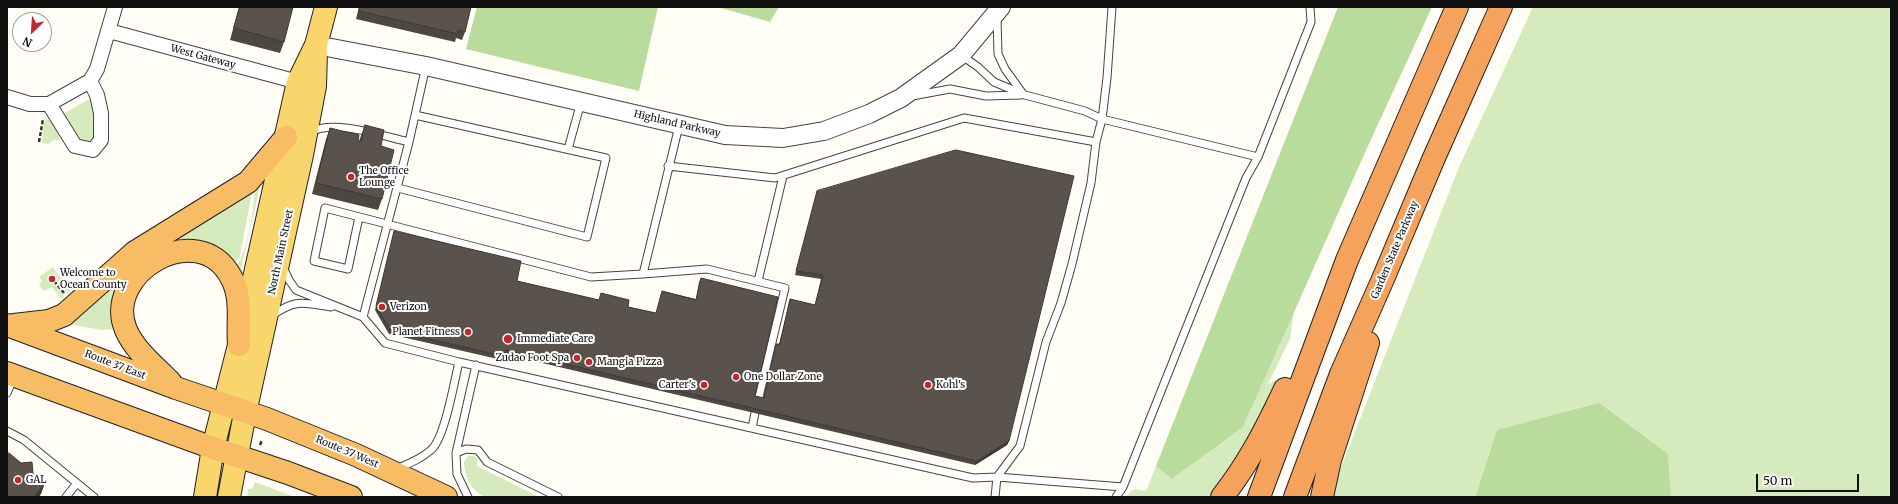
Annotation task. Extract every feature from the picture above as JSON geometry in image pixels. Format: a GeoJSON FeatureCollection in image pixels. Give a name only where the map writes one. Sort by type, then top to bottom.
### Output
{"type":"FeatureCollection","features":[{"type":"Feature","properties":{"kind":"highway"},"geometry":{"type":"LineString","coordinates":[[1222,497],[1239,476],[1264,434],[1347,260],[1457,7]]}},
{"type":"Feature","properties":{"kind":"highway","name":"Garden State Parkway"},"geometry":{"type":"LineString","coordinates":[[1295,497],[1341,374],[1501,7]]}},
{"type":"Feature","properties":{"kind":"highway"},"geometry":{"type":"LineString","coordinates":[[8,325],[49,321],[64,315],[135,252],[248,182],[296,135]]}},
{"type":"Feature","properties":{"kind":"highway"},"geometry":{"type":"LineString","coordinates":[[176,388],[138,349],[125,329],[123,313],[124,298],[132,281],[143,269],[156,260],[171,253],[183,250],[196,251],[212,257],[222,266],[232,277],[240,310],[238,329],[239,345]]}},
{"type":"Feature","properties":{"kind":"highway"},"geometry":{"type":"LineString","coordinates":[[1259,497],[1347,260]]}},
{"type":"Feature","properties":{"kind":"highway"},"geometry":{"type":"LineString","coordinates":[[1322,497],[1332,453],[1365,355],[1377,314],[1383,279]]}},
{"type":"Feature","properties":{"kind":"highway","name":"Route 37 East"},"geometry":{"type":"LineString","coordinates":[[8,325],[223,405]]}},
{"type":"Feature","properties":{"kind":"highway"},"geometry":{"type":"LineString","coordinates":[[9,381],[288,473],[351,497]]}},
{"type":"Feature","properties":{"kind":"highway","name":"Route 37 West"},"geometry":{"type":"LineString","coordinates":[[223,405],[267,419],[356,455],[446,497]]}},
{"type":"Feature","properties":{"kind":"highway"},"geometry":{"type":"LineString","coordinates":[[288,473],[315,497]]}},
{"type":"Feature","properties":{"kind":"main road","name":"North Main Street"},"geometry":{"type":"LineString","coordinates":[[229,497],[245,413],[279,259],[296,135],[298,82],[316,45],[326,7]]}},
{"type":"Feature","properties":{"kind":"main road","name":"North Main Street"},"geometry":{"type":"LineString","coordinates":[[205,497],[213,448],[239,345],[296,135],[315,86],[316,45]]}},
{"type":"Feature","properties":{"kind":"street"},"geometry":{"type":"LineString","coordinates":[[7,97],[30,104],[49,104],[90,81],[97,69],[115,7]]}},
{"type":"Feature","properties":{"kind":"street","name":"Highland Parkway"},"geometry":{"type":"LineString","coordinates":[[316,45],[426,66],[679,126],[725,135],[783,138],[824,131],[869,114],[901,98],[961,55],[999,10]]}},
{"type":"Feature","properties":{"kind":"street","name":"West Gateway"},"geometry":{"type":"LineString","coordinates":[[109,31],[220,57],[298,82]]}},
{"type":"Feature","properties":{"kind":"street"},"geometry":{"type":"LineString","coordinates":[[49,104],[75,146],[93,150],[101,140],[101,113],[97,95],[90,81]]}},
{"type":"Feature","properties":{"kind":"lane"},"geometry":{"type":"LineString","coordinates":[[995,497],[997,478],[1020,446],[1046,342],[1061,303],[1072,264],[1091,183],[1096,142],[1102,119],[1107,78],[1112,7]]}},
{"type":"Feature","properties":{"kind":"lane"},"geometry":{"type":"LineString","coordinates":[[1116,497],[1123,487],[1246,178],[1258,157],[1311,22],[1310,7]]}},
{"type":"Feature","properties":{"kind":"lane"},"geometry":{"type":"LineString","coordinates":[[999,10],[998,54],[1005,69],[1025,95]]}},
{"type":"Feature","properties":{"kind":"lane"},"geometry":{"type":"LineString","coordinates":[[961,55],[978,67],[994,82],[1025,95],[1085,111],[1102,119],[1258,157]]}},
{"type":"Feature","properties":{"kind":"lane"},"geometry":{"type":"LineString","coordinates":[[363,318],[398,188],[426,66]]}},
{"type":"Feature","properties":{"kind":"lane"},"geometry":{"type":"LineString","coordinates":[[901,98],[950,89],[986,96],[1025,95]]}},
{"type":"Feature","properties":{"kind":"lane"},"geometry":{"type":"LineString","coordinates":[[568,149],[581,102]]}},
{"type":"Feature","properties":{"kind":"lane"},"geometry":{"type":"LineString","coordinates":[[398,188],[587,237],[606,158],[415,115]]}},
{"type":"Feature","properties":{"kind":"lane"},"geometry":{"type":"LineString","coordinates":[[668,166],[775,178],[964,118],[1096,142]]}},
{"type":"Feature","properties":{"kind":"lane"},"geometry":{"type":"LineString","coordinates":[[643,274],[668,166],[679,126]]}},
{"type":"Feature","properties":{"kind":"lane"},"geometry":{"type":"LineString","coordinates":[[296,135],[319,127],[348,128],[409,142]]}},
{"type":"Feature","properties":{"kind":"lane"},"geometry":{"type":"LineString","coordinates":[[758,281],[783,176]]}},
{"type":"Feature","properties":{"kind":"lane"},"geometry":{"type":"LineString","coordinates":[[359,217],[348,269],[314,262],[325,208],[591,277],[707,269],[785,288],[758,401]]}},
{"type":"Feature","properties":{"kind":"lane"},"geometry":{"type":"LineString","coordinates":[[279,259],[289,280],[296,290],[363,318],[385,343],[459,362],[974,478],[997,478],[1123,487]]}},
{"type":"Feature","properties":{"kind":"lane"},"geometry":{"type":"LineString","coordinates":[[266,319],[283,308],[297,302],[344,309]]}},
{"type":"Feature","properties":{"kind":"lane"},"geometry":{"type":"LineString","coordinates":[[390,472],[417,459],[432,449],[440,436],[459,362]]}},
{"type":"Feature","properties":{"kind":"lane"},"geometry":{"type":"LineString","coordinates":[[468,497],[457,474],[456,453],[476,365]]}},
{"type":"Feature","properties":{"kind":"lane"},"geometry":{"type":"LineString","coordinates":[[752,428],[755,413]]}},
{"type":"Feature","properties":{"kind":"lane"},"geometry":{"type":"LineString","coordinates":[[7,431],[24,440],[94,497]]}},
{"type":"Feature","properties":{"kind":"lane"},"geometry":{"type":"LineString","coordinates":[[456,453],[466,449],[478,450],[487,462],[558,497]]}},
{"type":"Feature","properties":{"kind":"lane"},"geometry":{"type":"LineString","coordinates":[[66,497],[77,483]]}},
{"type":"Feature","properties":{"kind":"path"},"geometry":{"type":"LineString","coordinates":[[39,142],[42,119]]}},
{"type":"Feature","properties":{"kind":"path"},"geometry":{"type":"LineString","coordinates":[[54,280],[67,296]]}},
{"type":"Feature","properties":{"kind":"path"},"geometry":{"type":"LineString","coordinates":[[260,445],[262,440]]}},
{"type":"Feature","properties":{"kind":"green space"},"geometry":{"type":"Polygon","coordinates":[[[477,7],[658,7],[639,91],[466,49],[477,7]]]}},
{"type":"Feature","properties":{"kind":"green space"},"geometry":{"type":"Polygon","coordinates":[[[718,7],[779,7],[770,22],[718,7]]]}},
{"type":"Feature","properties":{"kind":"green space"},"geometry":{"type":"Polygon","coordinates":[[[1338,7],[1432,7],[1367,148],[1243,427],[1172,479],[1156,466],[1338,7]]]}},
{"type":"Feature","properties":{"kind":"green space"},"geometry":{"type":"Polygon","coordinates":[[[1533,7],[1891,7],[1891,497],[1671,497],[1668,454],[1497,430],[1475,497],[1334,497],[1331,493],[1459,167],[1533,7]]]}},
{"type":"Feature","properties":{"kind":"green space"},"geometry":{"type":"Polygon","coordinates":[[[93,97],[95,138],[90,143],[80,142],[63,114],[93,97]]]}},
{"type":"Feature","properties":{"kind":"green space"},"geometry":{"type":"Polygon","coordinates":[[[51,119],[56,128],[60,141],[54,140],[48,144],[42,143],[44,122],[45,120],[51,119]]]}},
{"type":"Feature","properties":{"kind":"green space"},"geometry":{"type":"Polygon","coordinates":[[[255,187],[259,188],[257,200],[240,273],[236,268],[244,251],[247,240],[252,217],[255,187]]]}},
{"type":"Feature","properties":{"kind":"green space"},"geometry":{"type":"Polygon","coordinates":[[[252,192],[240,255],[236,262],[232,263],[178,243],[174,236],[252,192]]]}},
{"type":"Feature","properties":{"kind":"green space"},"geometry":{"type":"Polygon","coordinates":[[[53,267],[70,291],[67,293],[55,279],[57,277],[54,274],[48,280],[49,282],[52,281],[64,296],[61,299],[52,287],[44,291],[39,286],[42,281],[39,277],[53,267]]]}},
{"type":"Feature","properties":{"kind":"green space"},"geometry":{"type":"Polygon","coordinates":[[[124,271],[116,329],[101,330],[70,324],[124,271]]]}},
{"type":"Feature","properties":{"kind":"green space"},"geometry":{"type":"Polygon","coordinates":[[[1294,311],[1290,339],[1268,384],[1285,376],[1273,403],[1214,497],[1127,497],[1131,491],[1135,489],[1146,491],[1156,466],[1173,478],[1243,427],[1294,311]]]}},
{"type":"Feature","properties":{"kind":"green space"},"geometry":{"type":"Polygon","coordinates":[[[1599,403],[1668,454],[1671,497],[1475,497],[1497,430],[1599,403]]]}},
{"type":"Feature","properties":{"kind":"green space"},"geometry":{"type":"Polygon","coordinates":[[[468,456],[475,456],[477,458],[477,466],[539,497],[496,498],[481,495],[470,483],[465,473],[464,462],[468,456]]]}},
{"type":"Feature","properties":{"kind":"green space"},"geometry":{"type":"Polygon","coordinates":[[[255,482],[295,497],[247,497],[248,489],[252,489],[255,482]]]}},
{"type":"Feature","properties":{"kind":"building"},"geometry":{"type":"Polygon","coordinates":[[[240,7],[293,7],[284,42],[234,28],[240,7]]]}},
{"type":"Feature","properties":{"kind":"building"},"geometry":{"type":"Polygon","coordinates":[[[360,7],[471,7],[465,32],[458,30],[458,34],[359,11],[360,7]]]}},
{"type":"Feature","properties":{"kind":"building","name":"The Office Lounge"},"geometry":{"type":"Polygon","coordinates":[[[365,125],[384,130],[381,146],[394,150],[382,199],[316,183],[330,128],[359,135],[358,141],[361,141],[365,125]]]}},
{"type":"Feature","properties":{"kind":"building"},"geometry":{"type":"Polygon","coordinates":[[[956,150],[1074,176],[1009,441],[977,461],[506,350],[503,356],[390,330],[376,306],[394,231],[521,261],[517,281],[599,300],[601,293],[629,300],[628,307],[656,313],[662,291],[696,300],[701,278],[778,297],[755,396],[764,398],[776,344],[780,344],[790,299],[815,305],[823,275],[796,271],[817,191],[956,150]]]}},
{"type":"Feature","properties":{"kind":"building"},"geometry":{"type":"Polygon","coordinates":[[[9,453],[21,463],[32,462],[33,473],[45,483],[34,497],[7,497],[7,455],[9,453]]]}},
{"type":"Feature","properties":{"kind":"place","name":"The Office Lounge"},"geometry":{"type":"Point","coordinates":[351,177]}},
{"type":"Feature","properties":{"kind":"place","name":"Welcome to Ocean County"},"geometry":{"type":"Point","coordinates":[52,279]}},
{"type":"Feature","properties":{"kind":"place","name":"Verizon"},"geometry":{"type":"Point","coordinates":[382,307]}},
{"type":"Feature","properties":{"kind":"place","name":"Planet Fitness"},"geometry":{"type":"Point","coordinates":[468,332]}},
{"type":"Feature","properties":{"kind":"place","name":"Immediate Care"},"geometry":{"type":"Point","coordinates":[508,339]}},
{"type":"Feature","properties":{"kind":"place","name":"Zudao Foot Spa"},"geometry":{"type":"Point","coordinates":[577,358]}},
{"type":"Feature","properties":{"kind":"place","name":"Mangia Pizza"},"geometry":{"type":"Point","coordinates":[589,362]}},
{"type":"Feature","properties":{"kind":"place","name":"One Dollar Zone"},"geometry":{"type":"Point","coordinates":[736,377]}},
{"type":"Feature","properties":{"kind":"place","name":"Carter's"},"geometry":{"type":"Point","coordinates":[704,385]}},
{"type":"Feature","properties":{"kind":"place","name":"Kohl's"},"geometry":{"type":"Point","coordinates":[928,385]}},
{"type":"Feature","properties":{"kind":"place","name":"GAL"},"geometry":{"type":"Point","coordinates":[18,480]}}]}
